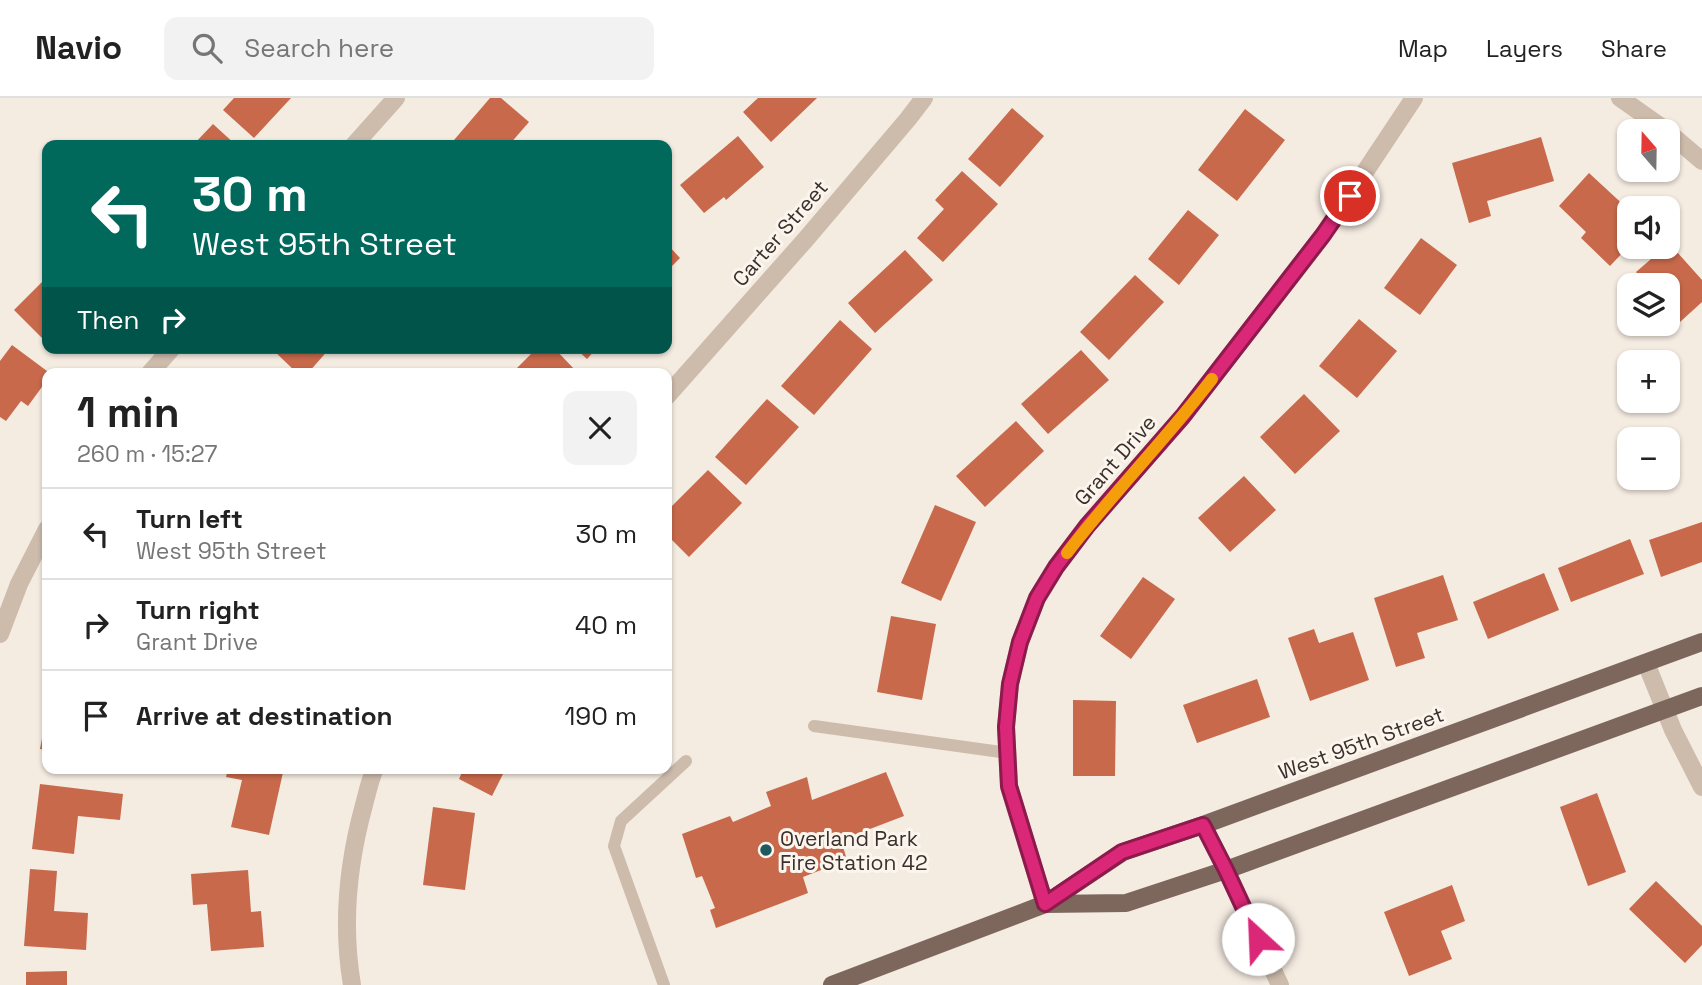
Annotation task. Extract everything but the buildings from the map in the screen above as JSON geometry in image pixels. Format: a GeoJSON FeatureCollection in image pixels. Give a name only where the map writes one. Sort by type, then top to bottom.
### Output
{"type":"FeatureCollection","features":[{"type":"Feature","properties":{"kind":"main road","name":"West 95th Street"},"geometry":{"type":"LineString","coordinates":[[832,985],[1045,904],[1122,852],[1203,825],[1702,642]]}},
{"type":"Feature","properties":{"kind":"main road","name":"West 95th Street"},"geometry":{"type":"LineString","coordinates":[[1045,904],[1126,903],[1226,870],[1702,696]]}},
{"type":"Feature","properties":{"kind":"street"},"geometry":{"type":"LineString","coordinates":[[358,140],[396,98]]}},
{"type":"Feature","properties":{"kind":"street","name":"Carter Street"},"geometry":{"type":"LineString","coordinates":[[672,390],[806,239],[924,98]]}},
{"type":"Feature","properties":{"kind":"street","name":"Grant Drive"},"geometry":{"type":"LineString","coordinates":[[1045,904],[1009,786],[1006,727],[1010,684],[1020,642],[1037,598],[1087,526],[1183,416],[1323,235],[1414,98]]}},
{"type":"Feature","properties":{"kind":"street"},"geometry":{"type":"LineString","coordinates":[[1620,98],[1650,119]]}},
{"type":"Feature","properties":{"kind":"street"},"geometry":{"type":"LineString","coordinates":[[1680,142],[1702,161]]}},
{"type":"Feature","properties":{"kind":"street"},"geometry":{"type":"LineString","coordinates":[[154,368],[167,354]]}},
{"type":"Feature","properties":{"kind":"street"},"geometry":{"type":"LineString","coordinates":[[0,634],[19,584],[42,538]]}},
{"type":"Feature","properties":{"kind":"street"},"geometry":{"type":"LineString","coordinates":[[1646,663],[1664,710],[1702,787]]}},
{"type":"Feature","properties":{"kind":"street"},"geometry":{"type":"LineString","coordinates":[[352,985],[349,968],[348,902],[355,837],[373,774]]}},
{"type":"Feature","properties":{"kind":"street"},"geometry":{"type":"LineString","coordinates":[[1203,825],[1280,985]]}},
{"type":"Feature","properties":{"kind":"lane"},"geometry":{"type":"LineString","coordinates":[[814,726],[1007,753]]}},
{"type":"Feature","properties":{"kind":"lane"},"geometry":{"type":"LineString","coordinates":[[672,774],[686,761]]}},
{"type":"Feature","properties":{"kind":"lane"},"geometry":{"type":"LineString","coordinates":[[664,985],[614,846],[621,821],[672,774]]}},
{"type":"Feature","properties":{"kind":"slow traffic"},"geometry":{"type":"LineString","coordinates":[[1067,553],[1212,379]]}},
{"type":"Feature","properties":{"kind":"place","name":"Overland Park Fire Station 42"},"geometry":{"type":"Point","coordinates":[766,850]}},
{"type":"Feature","properties":{"kind":"route"},"geometry":{"type":"LineString","coordinates":[[1258,939],[1203,825],[1122,852],[1045,904],[1009,786],[1006,727],[1010,684],[1020,642],[1037,598],[1056,567],[1087,526],[1183,416],[1350,196]]}}]}
